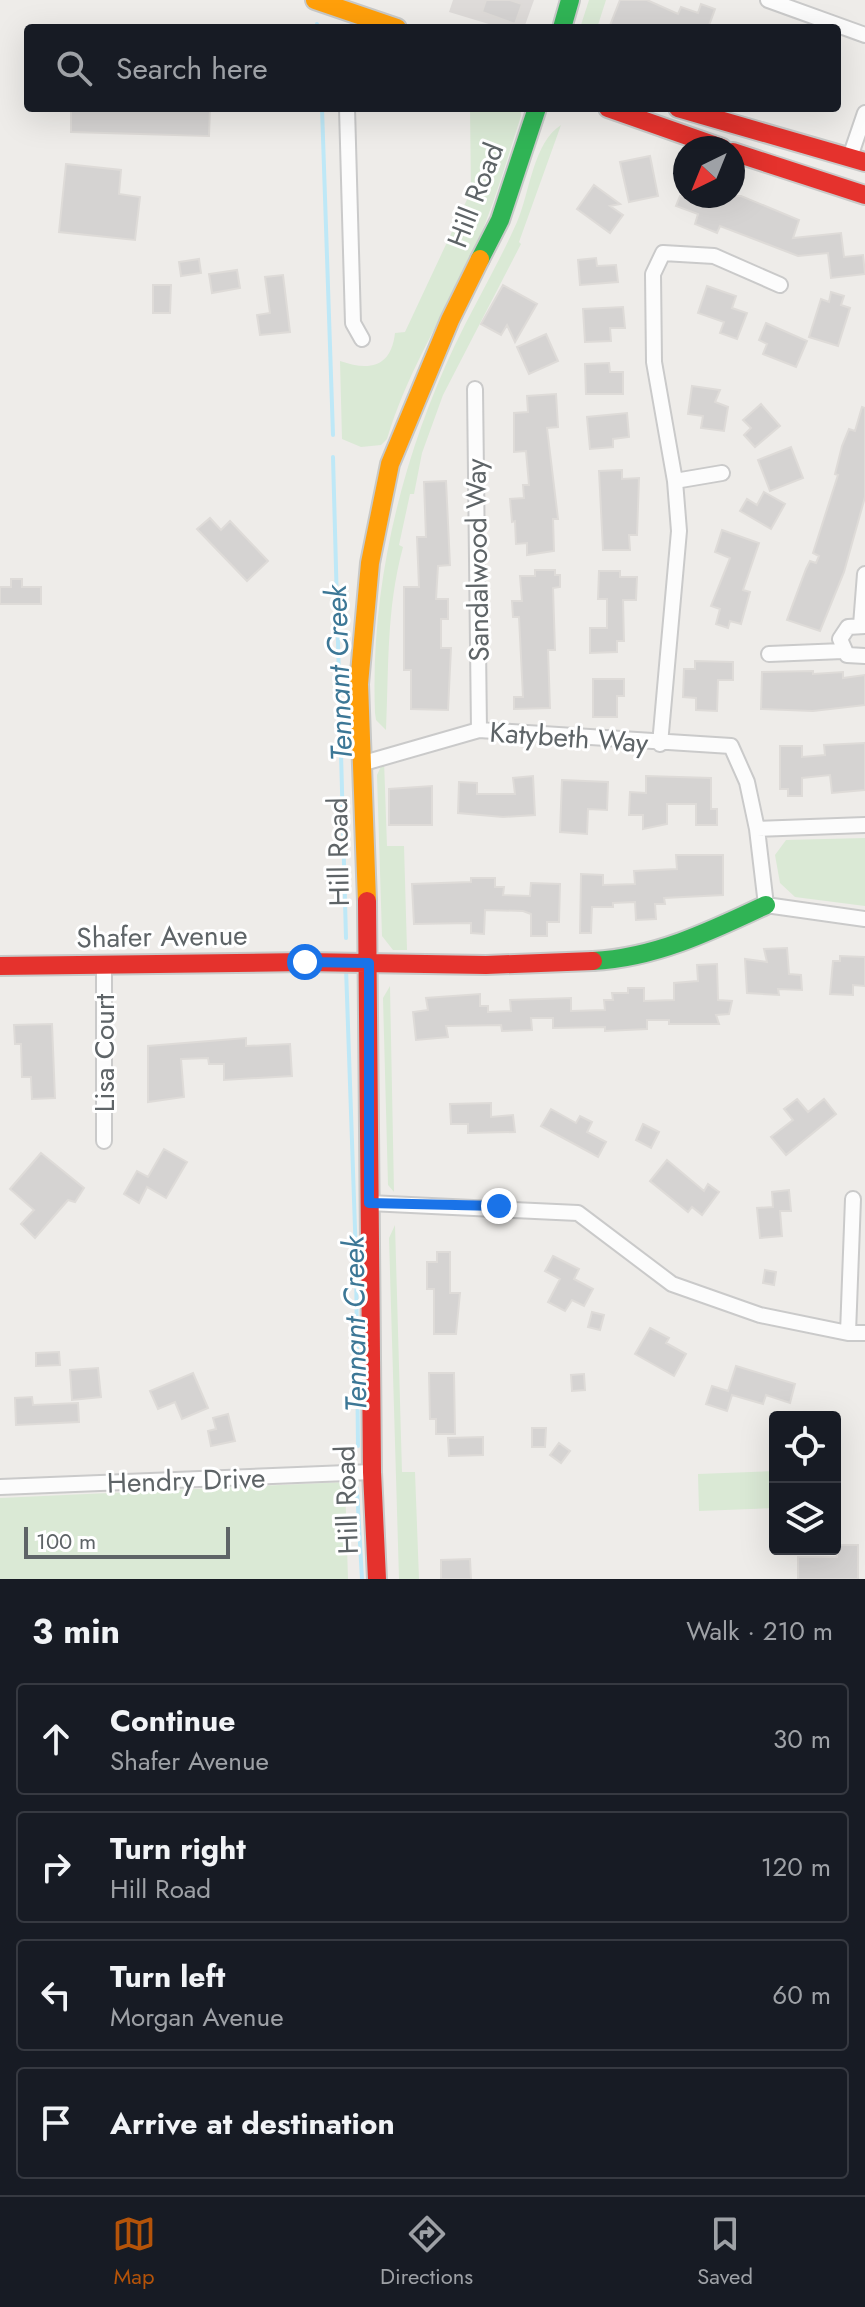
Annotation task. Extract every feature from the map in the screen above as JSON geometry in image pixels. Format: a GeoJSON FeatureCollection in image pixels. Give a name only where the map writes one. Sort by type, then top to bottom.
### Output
{"type":"FeatureCollection","features":[{"type":"Feature","properties":{"kind":"main road"},"geometry":{"type":"LineString","coordinates":[[315,0],[369,24]]}},
{"type":"Feature","properties":{"kind":"main road"},"geometry":{"type":"LineString","coordinates":[[563,24],[570,0]]}},
{"type":"Feature","properties":{"kind":"main road","name":"Hill Road"},"geometry":{"type":"LineString","coordinates":[[377,1579],[372,1472],[369,963],[359,684],[370,563],[390,464],[450,320],[500,220],[536,112]]}},
{"type":"Feature","properties":{"kind":"main road"},"geometry":{"type":"LineString","coordinates":[[619,112],[688,136]]}},
{"type":"Feature","properties":{"kind":"main road"},"geometry":{"type":"LineString","coordinates":[[692,112],[858,160]]}},
{"type":"Feature","properties":{"kind":"main road"},"geometry":{"type":"LineString","coordinates":[[745,156],[865,195]]}},
{"type":"Feature","properties":{"kind":"main road","name":"Shafer Avenue"},"geometry":{"type":"LineString","coordinates":[[0,966],[486,965],[613,960],[686,942],[766,905]]}},
{"type":"Feature","properties":{"kind":"street"},"geometry":{"type":"LineString","coordinates":[[768,0],[797,4],[841,24]]}},
{"type":"Feature","properties":{"kind":"street"},"geometry":{"type":"LineString","coordinates":[[841,24],[865,35]]}},
{"type":"Feature","properties":{"kind":"street"},"geometry":{"type":"LineString","coordinates":[[347,112],[353,323],[362,339]]}},
{"type":"Feature","properties":{"kind":"street"},"geometry":{"type":"LineString","coordinates":[[858,160],[865,113]]}},
{"type":"Feature","properties":{"kind":"street"},"geometry":{"type":"LineString","coordinates":[[660,744],[679,531],[675,481],[654,362],[653,274],[663,253],[714,256],[780,285]]}},
{"type":"Feature","properties":{"kind":"street","name":"Sandalwood Way"},"geometry":{"type":"LineString","coordinates":[[475,389],[479,730]]}},
{"type":"Feature","properties":{"kind":"street"},"geometry":{"type":"LineString","coordinates":[[675,481],[722,473]]}},
{"type":"Feature","properties":{"kind":"street"},"geometry":{"type":"LineString","coordinates":[[865,574],[863,626],[853,624],[843,631],[840,639],[843,651],[852,658],[865,656]]}},
{"type":"Feature","properties":{"kind":"street"},"geometry":{"type":"LineString","coordinates":[[769,654],[843,651]]}},
{"type":"Feature","properties":{"kind":"street","name":"Katybeth Way"},"geometry":{"type":"LineString","coordinates":[[364,763],[479,730],[660,744],[731,746],[747,782],[757,829]]}},
{"type":"Feature","properties":{"kind":"street"},"geometry":{"type":"LineString","coordinates":[[865,825],[757,829],[766,905],[865,919]]}},
{"type":"Feature","properties":{"kind":"street","name":"Lisa Court"},"geometry":{"type":"LineString","coordinates":[[104,965],[104,1141]]}},
{"type":"Feature","properties":{"kind":"street"},"geometry":{"type":"LineString","coordinates":[[848,1333],[853,1199]]}},
{"type":"Feature","properties":{"kind":"street"},"geometry":{"type":"LineString","coordinates":[[369,1203],[578,1213],[672,1284],[760,1315],[848,1333],[865,1333]]}},
{"type":"Feature","properties":{"kind":"street","name":"Hendry Drive"},"geometry":{"type":"LineString","coordinates":[[0,1487],[372,1472]]}},
{"type":"Feature","properties":{"kind":"shaded area"},"geometry":{"type":"Polygon","coordinates":[[[453,0],[534,0],[525,24],[489,24],[449,12],[453,0]]]}},
{"type":"Feature","properties":{"kind":"green space"},"geometry":{"type":"Polygon","coordinates":[[[589,0],[606,0],[598,24],[581,24],[589,0]]]}},
{"type":"Feature","properties":{"kind":"green space"},"geometry":{"type":"Polygon","coordinates":[[[470,112],[521,112],[481,234],[412,374],[387,439],[381,445],[361,447],[342,439],[340,361],[369,366],[377,364],[389,354],[395,333],[405,332],[471,191],[470,112]]]}},
{"type":"Feature","properties":{"kind":"green space"},"geometry":{"type":"Polygon","coordinates":[[[561,125],[519,242],[521,244],[443,395],[422,453],[414,494],[410,494],[399,545],[403,547],[391,616],[386,730],[376,720],[375,713],[378,619],[384,572],[404,480],[435,390],[517,222],[538,156],[552,133],[561,125]]]}},
{"type":"Feature","properties":{"kind":"green space"},"geometry":{"type":"Polygon","coordinates":[[[384,760],[387,846],[404,846],[407,950],[393,950],[382,936],[377,775],[384,760]]]}},
{"type":"Feature","properties":{"kind":"green space"},"geometry":{"type":"Polygon","coordinates":[[[865,838],[865,906],[795,897],[780,883],[775,855],[786,840],[865,838]]]}},
{"type":"Feature","properties":{"kind":"green space"},"geometry":{"type":"Polygon","coordinates":[[[390,986],[394,1192],[388,1185],[383,998],[390,986]]]}},
{"type":"Feature","properties":{"kind":"green space"},"geometry":{"type":"Polygon","coordinates":[[[395,1225],[402,1472],[415,1472],[419,1579],[399,1579],[389,1238],[395,1225]]]}},
{"type":"Feature","properties":{"kind":"green space"},"geometry":{"type":"Polygon","coordinates":[[[769,1471],[769,1508],[699,1511],[698,1474],[769,1471]]]}},
{"type":"Feature","properties":{"kind":"green space"},"geometry":{"type":"Polygon","coordinates":[[[345,1482],[348,1579],[0,1579],[0,1498],[345,1482]]]}},
{"type":"Feature","properties":{"kind":"building"},"geometry":{"type":"Polygon","coordinates":[[[486,0],[510,0],[522,4],[515,24],[482,12],[486,0]]]}},
{"type":"Feature","properties":{"kind":"building"},"geometry":{"type":"Polygon","coordinates":[[[620,0],[647,0],[678,14],[681,7],[698,13],[701,4],[715,9],[709,24],[611,24],[620,0]]]}},
{"type":"Feature","properties":{"kind":"building"},"geometry":{"type":"Polygon","coordinates":[[[71,112],[210,112],[209,136],[71,132],[71,112]]]}},
{"type":"Feature","properties":{"kind":"building"},"geometry":{"type":"Polygon","coordinates":[[[650,156],[658,196],[629,202],[620,162],[650,156]]]}},
{"type":"Feature","properties":{"kind":"building"},"geometry":{"type":"Polygon","coordinates":[[[66,164],[121,170],[119,194],[140,197],[135,240],[59,232],[66,164]]]}},
{"type":"Feature","properties":{"kind":"building"},"geometry":{"type":"Polygon","coordinates":[[[594,185],[620,204],[610,206],[623,215],[610,233],[577,209],[594,185]]]}},
{"type":"Feature","properties":{"kind":"building"},"geometry":{"type":"Polygon","coordinates":[[[745,198],[799,220],[793,238],[841,233],[844,257],[863,255],[865,274],[831,278],[828,253],[798,256],[720,226],[717,233],[695,224],[698,214],[682,208],[745,208],[745,198]]]}},
{"type":"Feature","properties":{"kind":"building"},"geometry":{"type":"Polygon","coordinates":[[[596,258],[597,266],[616,265],[618,282],[580,285],[578,260],[596,258]]]}},
{"type":"Feature","properties":{"kind":"building"},"geometry":{"type":"Polygon","coordinates":[[[199,259],[201,273],[181,276],[179,262],[199,259]]]}},
{"type":"Feature","properties":{"kind":"building"},"geometry":{"type":"Polygon","coordinates":[[[237,270],[240,288],[212,293],[209,274],[237,270]]]}},
{"type":"Feature","properties":{"kind":"building"},"geometry":{"type":"Polygon","coordinates":[[[283,275],[290,332],[260,335],[257,315],[270,313],[265,277],[283,275]]]}},
{"type":"Feature","properties":{"kind":"building"},"geometry":{"type":"Polygon","coordinates":[[[153,285],[171,285],[170,313],[153,313],[153,285]]]}},
{"type":"Feature","properties":{"kind":"building"},"geometry":{"type":"Polygon","coordinates":[[[503,285],[537,304],[515,342],[507,325],[501,335],[481,324],[503,285]]]}},
{"type":"Feature","properties":{"kind":"building"},"geometry":{"type":"Polygon","coordinates":[[[707,286],[736,296],[732,308],[747,313],[737,339],[720,333],[724,322],[698,313],[707,286]]]}},
{"type":"Feature","properties":{"kind":"building"},"geometry":{"type":"Polygon","coordinates":[[[831,292],[844,296],[841,305],[850,308],[838,346],[809,337],[821,299],[829,302],[831,292]]]}},
{"type":"Feature","properties":{"kind":"building"},"geometry":{"type":"Polygon","coordinates":[[[623,307],[625,328],[610,328],[611,341],[585,342],[583,309],[623,307]]]}},
{"type":"Feature","properties":{"kind":"building"},"geometry":{"type":"Polygon","coordinates":[[[766,323],[807,341],[796,367],[763,354],[767,344],[759,340],[766,323]]]}},
{"type":"Feature","properties":{"kind":"building"},"geometry":{"type":"Polygon","coordinates":[[[546,334],[558,361],[529,374],[517,347],[546,334]]]}},
{"type":"Feature","properties":{"kind":"building"},"geometry":{"type":"Polygon","coordinates":[[[609,363],[610,372],[623,372],[623,394],[586,394],[585,364],[609,363]]]}},
{"type":"Feature","properties":{"kind":"building"},"geometry":{"type":"Polygon","coordinates":[[[692,386],[720,390],[715,402],[728,407],[724,431],[701,428],[703,416],[688,414],[692,386]]]}},
{"type":"Feature","properties":{"kind":"building"},"geometry":{"type":"Polygon","coordinates":[[[556,394],[558,427],[547,428],[558,519],[553,519],[554,551],[527,555],[527,543],[516,544],[515,521],[512,522],[510,499],[524,498],[523,485],[529,485],[526,451],[514,452],[514,413],[528,412],[527,396],[556,394]]]}},
{"type":"Feature","properties":{"kind":"building"},"geometry":{"type":"Polygon","coordinates":[[[761,404],[780,426],[755,447],[744,435],[751,428],[743,420],[761,404]]]}},
{"type":"Feature","properties":{"kind":"building"},"geometry":{"type":"Polygon","coordinates":[[[862,407],[865,408],[865,497],[844,572],[820,631],[787,620],[810,561],[816,563],[819,556],[813,553],[838,475],[835,474],[842,446],[849,429],[855,431],[862,407]]]}},
{"type":"Feature","properties":{"kind":"building"},"geometry":{"type":"Polygon","coordinates":[[[627,413],[629,437],[613,439],[613,447],[590,449],[587,417],[627,413]]]}},
{"type":"Feature","properties":{"kind":"building"},"geometry":{"type":"Polygon","coordinates":[[[791,447],[803,478],[770,491],[758,460],[791,447]]]}},
{"type":"Feature","properties":{"kind":"building"},"geometry":{"type":"Polygon","coordinates":[[[622,470],[622,479],[639,478],[637,535],[629,535],[630,550],[603,550],[599,471],[622,470]]]}},
{"type":"Feature","properties":{"kind":"building"},"geometry":{"type":"Polygon","coordinates":[[[446,481],[450,565],[438,566],[436,599],[448,599],[448,619],[441,619],[441,648],[451,648],[448,710],[411,709],[411,670],[404,670],[404,587],[419,587],[417,537],[426,537],[424,482],[446,481]]]}},
{"type":"Feature","properties":{"kind":"building"},"geometry":{"type":"Polygon","coordinates":[[[764,492],[785,504],[771,529],[740,511],[747,499],[757,505],[764,492]]]}},
{"type":"Feature","properties":{"kind":"building"},"geometry":{"type":"Polygon","coordinates":[[[210,518],[221,530],[230,521],[268,561],[247,581],[197,529],[210,518]]]}},
{"type":"Feature","properties":{"kind":"building"},"geometry":{"type":"Polygon","coordinates":[[[722,530],[759,543],[743,590],[750,592],[741,624],[730,621],[728,628],[716,624],[720,609],[711,606],[730,558],[715,552],[722,530]]]}},
{"type":"Feature","properties":{"kind":"building"},"geometry":{"type":"Polygon","coordinates":[[[535,570],[555,570],[555,575],[560,575],[560,587],[553,588],[555,650],[548,650],[550,708],[514,709],[514,697],[523,697],[519,617],[513,617],[512,601],[522,601],[520,576],[535,576],[535,570]]]}},
{"type":"Feature","properties":{"kind":"building"},"geometry":{"type":"Polygon","coordinates":[[[599,571],[620,571],[620,577],[637,577],[636,600],[623,600],[624,641],[617,641],[617,652],[590,653],[590,628],[607,628],[607,599],[598,599],[599,571]]]}},
{"type":"Feature","properties":{"kind":"building"},"geometry":{"type":"Polygon","coordinates":[[[11,579],[22,579],[22,587],[41,587],[41,604],[0,604],[0,587],[11,587],[11,579]]]}},
{"type":"Feature","properties":{"kind":"building"},"geometry":{"type":"Polygon","coordinates":[[[695,661],[733,662],[733,680],[718,680],[717,711],[696,710],[696,698],[683,697],[684,669],[695,669],[695,661]]]}},
{"type":"Feature","properties":{"kind":"building"},"geometry":{"type":"Polygon","coordinates":[[[813,671],[813,674],[843,672],[843,678],[865,675],[865,705],[813,711],[761,709],[762,672],[813,671]]]}},
{"type":"Feature","properties":{"kind":"building"},"geometry":{"type":"Polygon","coordinates":[[[593,679],[624,679],[624,696],[617,696],[617,717],[593,717],[593,679]]]}},
{"type":"Feature","properties":{"kind":"building"},"geometry":{"type":"Polygon","coordinates":[[[865,743],[865,790],[832,793],[830,775],[802,778],[802,796],[788,796],[788,789],[780,789],[780,746],[802,746],[802,757],[825,755],[824,745],[865,743]]]}},
{"type":"Feature","properties":{"kind":"building"},"geometry":{"type":"Polygon","coordinates":[[[533,776],[535,815],[503,817],[458,813],[459,782],[477,783],[477,794],[515,794],[513,778],[533,776]]]}},
{"type":"Feature","properties":{"kind":"building"},"geometry":{"type":"Polygon","coordinates":[[[646,776],[711,778],[711,809],[717,809],[717,825],[696,825],[696,804],[667,804],[667,824],[643,829],[643,815],[629,815],[630,792],[646,793],[646,776]]]}},
{"type":"Feature","properties":{"kind":"building"},"geometry":{"type":"Polygon","coordinates":[[[562,780],[608,782],[607,810],[588,809],[587,834],[560,832],[562,780]]]}},
{"type":"Feature","properties":{"kind":"building"},"geometry":{"type":"Polygon","coordinates":[[[432,786],[432,825],[389,825],[389,789],[432,786]]]}},
{"type":"Feature","properties":{"kind":"building"},"geometry":{"type":"Polygon","coordinates":[[[676,855],[723,855],[723,895],[664,898],[665,904],[655,904],[656,919],[636,920],[635,902],[613,903],[613,907],[592,907],[591,933],[580,933],[581,874],[603,875],[603,885],[635,884],[634,871],[677,869],[676,855]]]}},
{"type":"Feature","properties":{"kind":"building"},"geometry":{"type":"Polygon","coordinates":[[[471,878],[495,878],[495,887],[504,887],[503,895],[530,896],[531,883],[560,884],[559,922],[547,922],[547,936],[531,936],[531,914],[523,911],[485,910],[484,934],[471,933],[471,923],[414,924],[412,884],[471,882],[471,878]]]}},
{"type":"Feature","properties":{"kind":"building"},"geometry":{"type":"Polygon","coordinates":[[[787,948],[789,974],[801,975],[802,990],[778,989],[779,995],[747,993],[745,959],[767,962],[764,949],[787,948]]]}},
{"type":"Feature","properties":{"kind":"building"},"geometry":{"type":"Polygon","coordinates":[[[840,956],[865,957],[865,986],[853,985],[853,995],[830,994],[833,961],[840,961],[840,956]]]}},
{"type":"Feature","properties":{"kind":"building"},"geometry":{"type":"Polygon","coordinates":[[[717,964],[718,1000],[732,1001],[729,1014],[716,1015],[719,1024],[669,1024],[669,1020],[647,1020],[647,1029],[605,1031],[605,1027],[553,1028],[553,1018],[531,1018],[532,1030],[502,1031],[501,1025],[446,1026],[448,1037],[416,1040],[413,1012],[428,1010],[426,998],[480,994],[480,1006],[488,1006],[488,1012],[511,1011],[510,1000],[571,998],[571,1011],[605,1010],[604,1000],[613,1000],[612,993],[628,993],[628,988],[644,988],[644,1001],[674,1000],[674,983],[698,981],[697,965],[717,964]]]}},
{"type":"Feature","properties":{"kind":"building"},"geometry":{"type":"Polygon","coordinates":[[[52,1024],[55,1098],[32,1099],[31,1077],[22,1077],[21,1044],[15,1044],[14,1025],[52,1024]]]}},
{"type":"Feature","properties":{"kind":"building"},"geometry":{"type":"Polygon","coordinates":[[[246,1038],[246,1046],[290,1044],[292,1076],[224,1080],[224,1064],[209,1064],[208,1058],[181,1059],[184,1097],[148,1102],[148,1046],[246,1038]]]}},
{"type":"Feature","properties":{"kind":"building"},"geometry":{"type":"Polygon","coordinates":[[[797,1099],[808,1112],[824,1099],[836,1114],[786,1155],[771,1137],[793,1120],[784,1109],[797,1099]]]}},
{"type":"Feature","properties":{"kind":"building"},"geometry":{"type":"Polygon","coordinates":[[[491,1103],[491,1117],[513,1115],[515,1132],[468,1133],[468,1124],[451,1124],[450,1104],[491,1103]]]}},
{"type":"Feature","properties":{"kind":"building"},"geometry":{"type":"Polygon","coordinates":[[[551,1109],[576,1123],[580,1116],[592,1122],[587,1132],[606,1142],[598,1157],[541,1126],[551,1109]]]}},
{"type":"Feature","properties":{"kind":"building"},"geometry":{"type":"Polygon","coordinates":[[[643,1124],[659,1132],[651,1148],[636,1140],[643,1124]]]}},
{"type":"Feature","properties":{"kind":"building"},"geometry":{"type":"Polygon","coordinates":[[[164,1149],[187,1162],[166,1198],[147,1187],[139,1203],[124,1194],[137,1171],[148,1177],[164,1149]]]}},
{"type":"Feature","properties":{"kind":"building"},"geometry":{"type":"Polygon","coordinates":[[[41,1153],[84,1188],[75,1202],[68,1200],[35,1238],[21,1224],[34,1210],[10,1189],[41,1153]]]}},
{"type":"Feature","properties":{"kind":"building"},"geometry":{"type":"Polygon","coordinates":[[[667,1160],[704,1191],[708,1184],[719,1192],[702,1215],[692,1207],[688,1212],[650,1181],[667,1160]]]}},
{"type":"Feature","properties":{"kind":"building"},"geometry":{"type":"Polygon","coordinates":[[[789,1190],[791,1211],[780,1211],[782,1236],[760,1238],[757,1208],[773,1207],[772,1192],[789,1190]]]}},
{"type":"Feature","properties":{"kind":"building"},"geometry":{"type":"Polygon","coordinates":[[[437,1252],[450,1252],[450,1293],[460,1293],[456,1334],[434,1334],[434,1289],[427,1289],[427,1262],[437,1262],[437,1252]]]}},
{"type":"Feature","properties":{"kind":"building"},"geometry":{"type":"Polygon","coordinates":[[[553,1256],[579,1269],[574,1279],[593,1289],[584,1306],[572,1300],[565,1311],[548,1302],[560,1279],[545,1271],[553,1256]]]}},
{"type":"Feature","properties":{"kind":"building"},"geometry":{"type":"Polygon","coordinates":[[[765,1270],[776,1272],[774,1285],[763,1283],[765,1270]]]}},
{"type":"Feature","properties":{"kind":"building"},"geometry":{"type":"Polygon","coordinates":[[[592,1312],[604,1315],[600,1330],[588,1327],[592,1312]]]}},
{"type":"Feature","properties":{"kind":"building"},"geometry":{"type":"Polygon","coordinates":[[[650,1328],[669,1338],[666,1343],[686,1354],[674,1376],[635,1354],[650,1328]]]}},
{"type":"Feature","properties":{"kind":"building"},"geometry":{"type":"Polygon","coordinates":[[[59,1352],[60,1365],[36,1366],[36,1353],[59,1352]]]}},
{"type":"Feature","properties":{"kind":"building"},"geometry":{"type":"Polygon","coordinates":[[[736,1366],[795,1384],[790,1403],[766,1395],[763,1404],[732,1395],[727,1411],[706,1404],[712,1386],[728,1391],[736,1366]]]}},
{"type":"Feature","properties":{"kind":"building"},"geometry":{"type":"Polygon","coordinates":[[[98,1368],[101,1397],[72,1400],[70,1370],[98,1368]]]}},
{"type":"Feature","properties":{"kind":"building"},"geometry":{"type":"Polygon","coordinates":[[[193,1373],[208,1408],[182,1419],[175,1402],[158,1409],[150,1391],[193,1373]]]}},
{"type":"Feature","properties":{"kind":"building"},"geometry":{"type":"Polygon","coordinates":[[[429,1373],[454,1373],[455,1434],[436,1434],[436,1419],[430,1419],[429,1373]]]}},
{"type":"Feature","properties":{"kind":"building"},"geometry":{"type":"Polygon","coordinates":[[[584,1374],[585,1390],[572,1391],[571,1375],[584,1374]]]}},
{"type":"Feature","properties":{"kind":"building"},"geometry":{"type":"Polygon","coordinates":[[[32,1397],[33,1405],[78,1403],[79,1422],[16,1425],[15,1398],[32,1397]]]}},
{"type":"Feature","properties":{"kind":"building"},"geometry":{"type":"Polygon","coordinates":[[[228,1414],[235,1441],[211,1446],[208,1431],[216,1429],[213,1418],[228,1414]]]}},
{"type":"Feature","properties":{"kind":"building"},"geometry":{"type":"Polygon","coordinates":[[[532,1428],[546,1428],[545,1447],[532,1447],[532,1428]]]}},
{"type":"Feature","properties":{"kind":"building"},"geometry":{"type":"Polygon","coordinates":[[[483,1437],[483,1455],[449,1456],[448,1438],[483,1437]]]}},
{"type":"Feature","properties":{"kind":"building"},"geometry":{"type":"Polygon","coordinates":[[[559,1443],[570,1451],[561,1463],[550,1455],[559,1443]]]}},
{"type":"Feature","properties":{"kind":"building"},"geometry":{"type":"Polygon","coordinates":[[[841,1545],[858,1545],[858,1579],[798,1579],[798,1557],[841,1555],[841,1545]]]}},
{"type":"Feature","properties":{"kind":"building"},"geometry":{"type":"Polygon","coordinates":[[[470,1559],[471,1579],[441,1579],[441,1560],[470,1559]]]}},
{"type":"Feature","properties":{"kind":"waterway","name":"Tennant Creek"},"geometry":{"type":"LineString","coordinates":[[322,112],[333,435]]}},
{"type":"Feature","properties":{"kind":"waterway","name":"Tennant Creek"},"geometry":{"type":"LineString","coordinates":[[333,457],[346,938]]}},
{"type":"Feature","properties":{"kind":"waterway","name":"Tennant Creek"},"geometry":{"type":"LineString","coordinates":[[346,968],[356,1257],[358,1446]]}},
{"type":"Feature","properties":{"kind":"waterway","name":"Tennant Creek"},"geometry":{"type":"LineString","coordinates":[[357,1489],[362,1579]]}},
{"type":"Feature","properties":{"kind":"traffic: fast"},"geometry":{"type":"LineString","coordinates":[[563,24],[570,0]]}},
{"type":"Feature","properties":{"kind":"traffic: fast"},"geometry":{"type":"LineString","coordinates":[[480,259],[500,220],[536,112]]}},
{"type":"Feature","properties":{"kind":"traffic: fast"},"geometry":{"type":"LineString","coordinates":[[593,961],[660,949],[766,905]]}},
{"type":"Feature","properties":{"kind":"traffic: slow"},"geometry":{"type":"LineString","coordinates":[[315,0],[385,24]]}},
{"type":"Feature","properties":{"kind":"traffic: slow"},"geometry":{"type":"LineString","coordinates":[[367,901],[359,684],[370,563],[390,464],[450,320],[480,259]]}},
{"type":"Feature","properties":{"kind":"traffic: jam"},"geometry":{"type":"LineString","coordinates":[[619,112],[688,136]]}},
{"type":"Feature","properties":{"kind":"traffic: jam"},"geometry":{"type":"LineString","coordinates":[[692,112],[865,162]]}},
{"type":"Feature","properties":{"kind":"traffic: jam"},"geometry":{"type":"LineString","coordinates":[[745,156],[865,195]]}},
{"type":"Feature","properties":{"kind":"traffic: jam"},"geometry":{"type":"LineString","coordinates":[[367,901],[372,1472],[377,1579]]}},
{"type":"Feature","properties":{"kind":"traffic: jam"},"geometry":{"type":"LineString","coordinates":[[0,966],[305,962],[486,965],[593,961]]}},
{"type":"Feature","properties":{"kind":"route"},"geometry":{"type":"LineString","coordinates":[[305,962],[369,963],[369,1203],[499,1206]]}}]}
